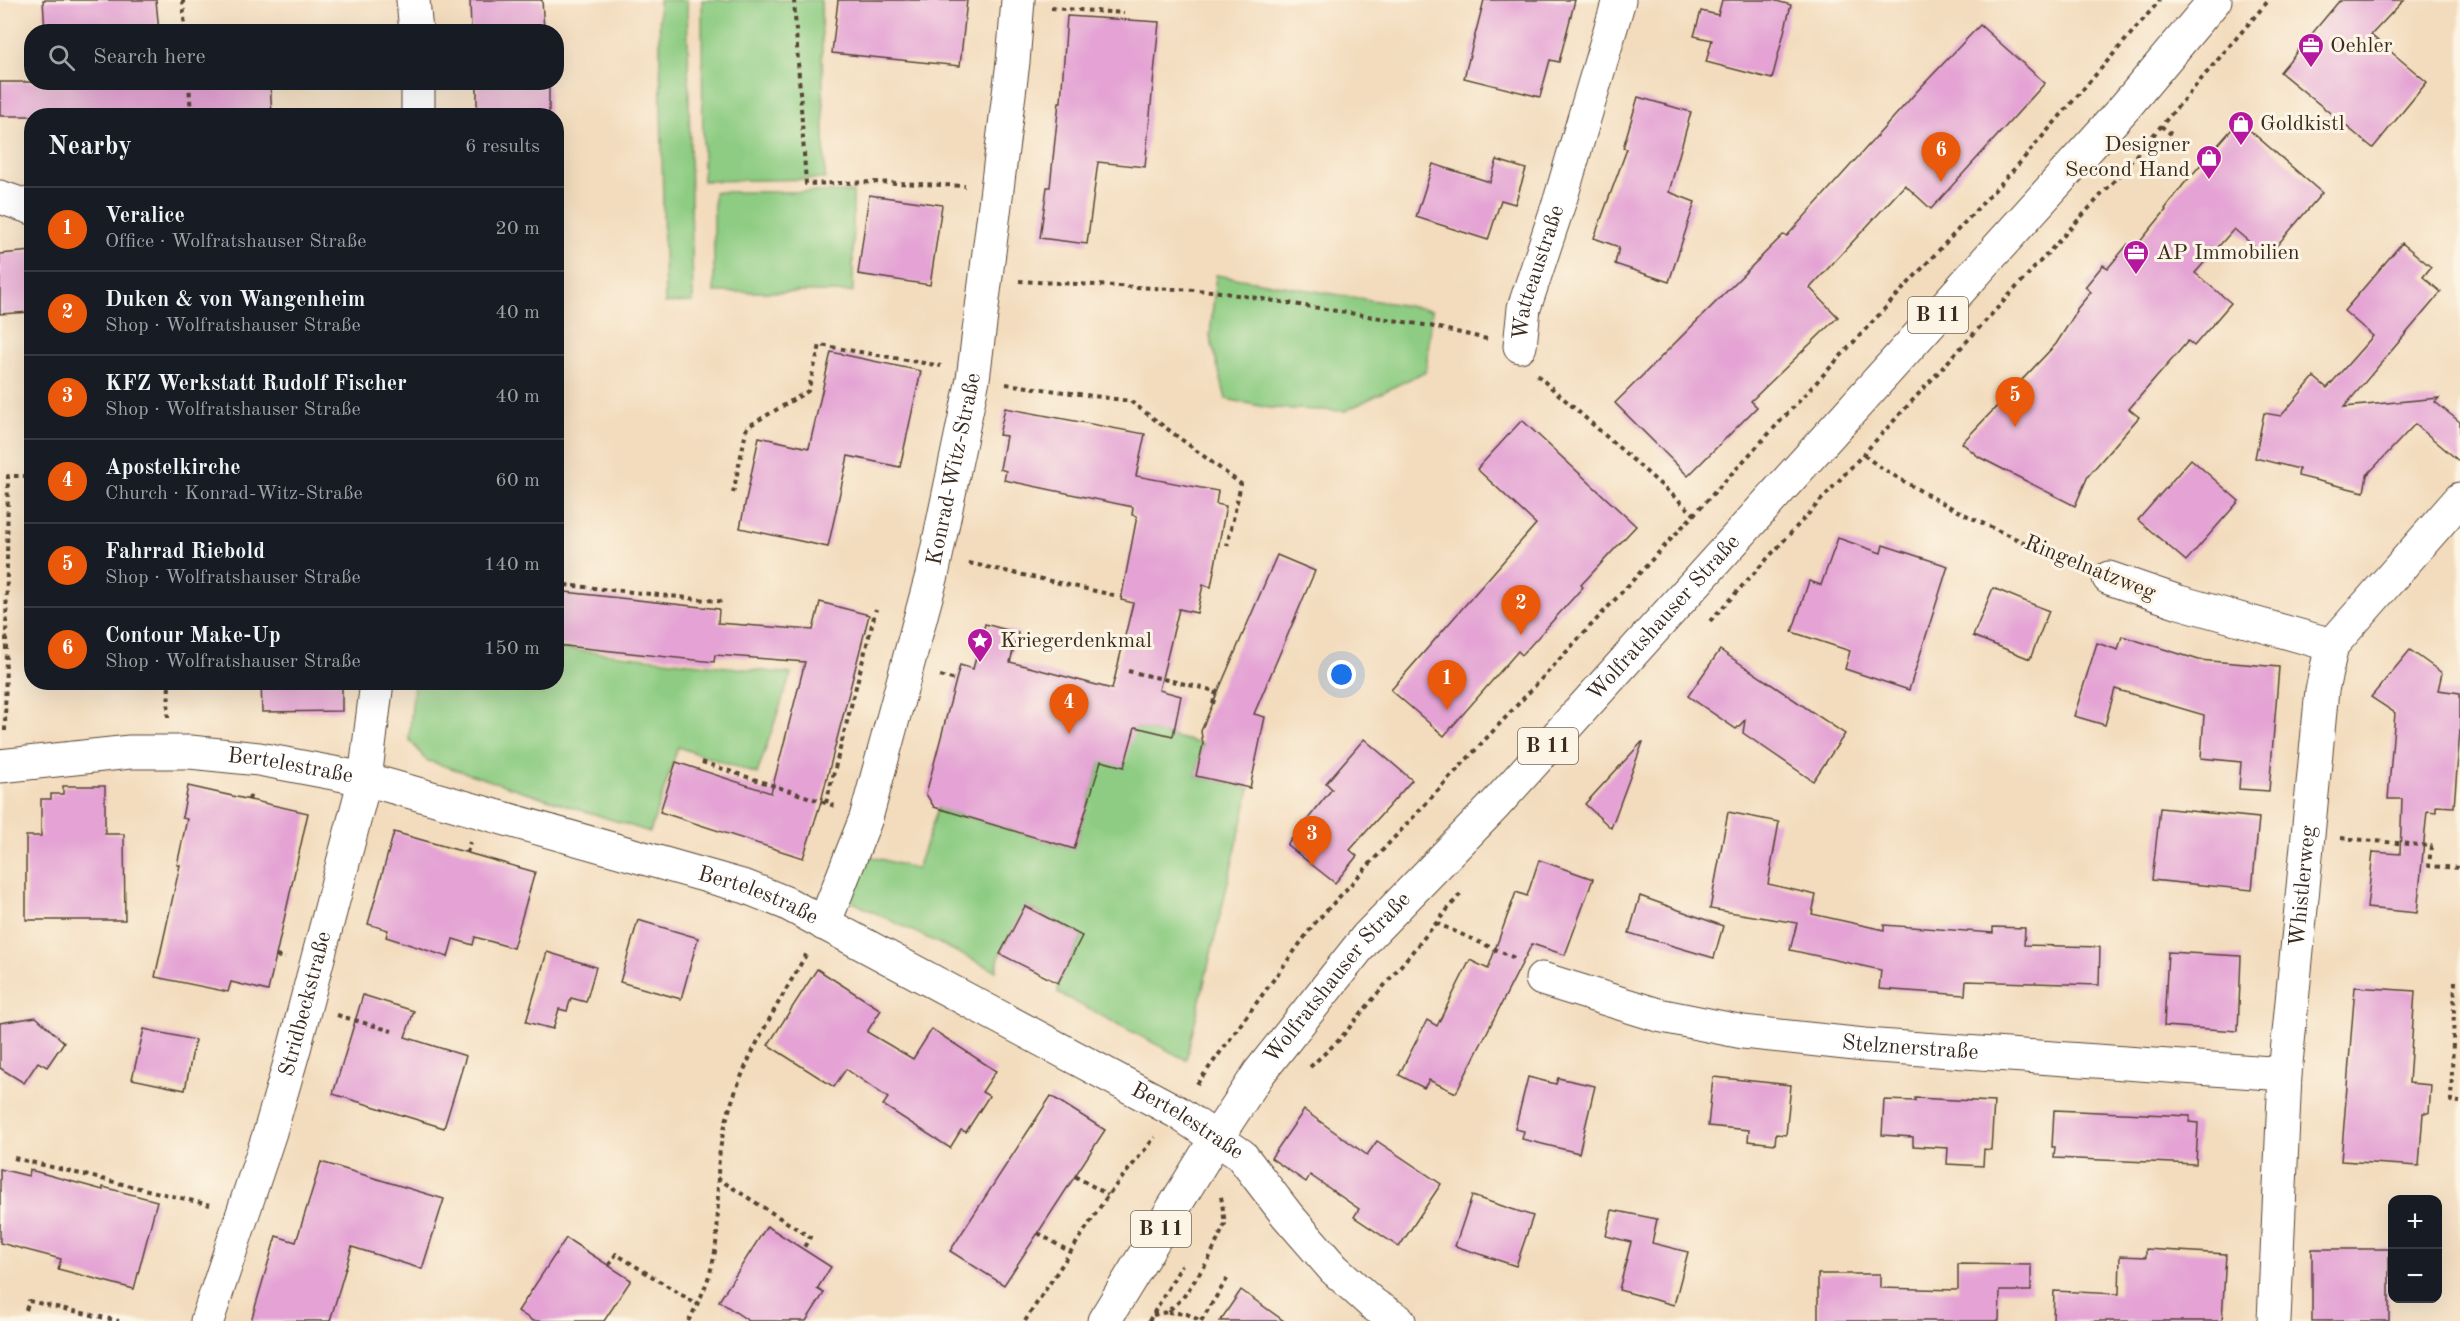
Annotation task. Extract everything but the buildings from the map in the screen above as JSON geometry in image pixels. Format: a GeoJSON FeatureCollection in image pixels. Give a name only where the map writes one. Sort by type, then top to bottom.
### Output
{"type":"FeatureCollection","features":[{"type":"Feature","properties":{"kind":"street"},"geometry":{"type":"LineString","coordinates":[[413,0],[415,24]]}},
{"type":"Feature","properties":{"kind":"street","name":"Watteaustraße"},"geometry":{"type":"LineString","coordinates":[[1520,346],[1524,308],[1619,0]]}},
{"type":"Feature","properties":{"kind":"street","name":"Wolfratshauser Straße"},"geometry":{"type":"LineString","coordinates":[[1104,1321],[1259,1073],[1367,937],[1495,805],[1629,658],[2125,107],[2215,0]]}},
{"type":"Feature","properties":{"kind":"street","name":"Konrad-Witz-Straße"},"geometry":{"type":"LineString","coordinates":[[824,924],[857,847],[866,819],[936,555],[973,375],[1013,62],[1018,3]]}},
{"type":"Feature","properties":{"kind":"street"},"geometry":{"type":"LineString","coordinates":[[418,90],[418,108]]}},
{"type":"Feature","properties":{"kind":"street"},"geometry":{"type":"LineString","coordinates":[[0,196],[24,205]]}},
{"type":"Feature","properties":{"kind":"street","name":"Whistlerweg"},"geometry":{"type":"LineString","coordinates":[[2274,1321],[2285,1074],[2322,690],[2332,645],[2460,499]]}},
{"type":"Feature","properties":{"kind":"street","name":"Ringelnatzweg"},"geometry":{"type":"LineString","coordinates":[[2109,578],[2179,602],[2332,645]]}},
{"type":"Feature","properties":{"kind":"street","name":"Stridbeckstraße"},"geometry":{"type":"LineString","coordinates":[[207,1321],[270,1132],[305,1005],[365,778],[376,690]]}},
{"type":"Feature","properties":{"kind":"street","name":"Bertelestraße"},"geometry":{"type":"LineString","coordinates":[[2,765],[130,752],[190,752],[259,759],[365,778],[746,887],[786,903],[1177,1112],[1217,1137],[1241,1155],[1287,1215],[1334,1269],[1374,1305],[1398,1321]]}},
{"type":"Feature","properties":{"kind":"street","name":"Stelznerstraße"},"geometry":{"type":"LineString","coordinates":[[1542,979],[1658,1015],[1743,1032],[1864,1045],[2285,1074]]}},
{"type":"Feature","properties":{"kind":"path"},"geometry":{"type":"LineString","coordinates":[[183,0],[184,24]]}},
{"type":"Feature","properties":{"kind":"path"},"geometry":{"type":"LineString","coordinates":[[794,0],[806,184],[906,183],[997,187]]}},
{"type":"Feature","properties":{"kind":"path"},"geometry":{"type":"LineString","coordinates":[[1025,1321],[1108,1195],[1177,1112],[1316,923],[2025,157],[2160,0]]}},
{"type":"Feature","properties":{"kind":"path"},"geometry":{"type":"LineString","coordinates":[[1707,625],[2161,126],[2269,0]]}},
{"type":"Feature","properties":{"kind":"path"},"geometry":{"type":"LineString","coordinates":[[1018,3],[1124,13]]}},
{"type":"Feature","properties":{"kind":"path"},"geometry":{"type":"LineString","coordinates":[[189,90],[191,108]]}},
{"type":"Feature","properties":{"kind":"path"},"geometry":{"type":"LineString","coordinates":[[2161,126],[2170,134]]}},
{"type":"Feature","properties":{"kind":"path"},"geometry":{"type":"LineString","coordinates":[[2020,153],[2025,157]]}},
{"type":"Feature","properties":{"kind":"path"},"geometry":{"type":"LineString","coordinates":[[986,277],[1035,282],[1213,291],[1430,326],[1520,346]]}},
{"type":"Feature","properties":{"kind":"path"},"geometry":{"type":"LineString","coordinates":[[733,493],[747,427],[808,391],[820,345],[973,375],[1130,401],[1241,484],[1227,546]]}},
{"type":"Feature","properties":{"kind":"path","name":"Watteaustraße"},"geometry":{"type":"LineString","coordinates":[[1520,346],[1535,374],[1695,515]]}},
{"type":"Feature","properties":{"kind":"path","name":"Ringelnatzweg"},"geometry":{"type":"LineString","coordinates":[[1864,455],[1878,466],[1944,503],[2028,544],[2109,578]]}},
{"type":"Feature","properties":{"kind":"path"},"geometry":{"type":"LineString","coordinates":[[2,765],[8,476],[24,476]]}},
{"type":"Feature","properties":{"kind":"path"},"geometry":{"type":"LineString","coordinates":[[936,555],[1118,596]]}},
{"type":"Feature","properties":{"kind":"path"},"geometry":{"type":"LineString","coordinates":[[564,585],[726,602]]}},
{"type":"Feature","properties":{"kind":"path"},"geometry":{"type":"LineString","coordinates":[[826,803],[876,609]]}},
{"type":"Feature","properties":{"kind":"path"},"geometry":{"type":"LineString","coordinates":[[0,641],[6,641]]}},
{"type":"Feature","properties":{"kind":"path"},"geometry":{"type":"LineString","coordinates":[[1128,671],[1216,691],[1213,704]]}},
{"type":"Feature","properties":{"kind":"path"},"geometry":{"type":"LineString","coordinates":[[702,762],[826,803],[866,819]]}},
{"type":"Feature","properties":{"kind":"path"},"geometry":{"type":"LineString","coordinates":[[2308,835],[2431,846],[2429,866],[2460,868]]}},
{"type":"Feature","properties":{"kind":"path"},"geometry":{"type":"LineString","coordinates":[[1312,1065],[1339,1040],[1465,888]]}},
{"type":"Feature","properties":{"kind":"path"},"geometry":{"type":"LineString","coordinates":[[1436,922],[1530,965],[1542,979]]}},
{"type":"Feature","properties":{"kind":"path"},"geometry":{"type":"LineString","coordinates":[[688,1321],[698,1305],[712,1267],[716,1244],[717,1177],[721,1144],[730,1107],[769,1020],[824,924]]}},
{"type":"Feature","properties":{"kind":"path"},"geometry":{"type":"LineString","coordinates":[[2455,981],[2451,1101],[2460,1102]]}},
{"type":"Feature","properties":{"kind":"path"},"geometry":{"type":"LineString","coordinates":[[305,1005],[392,1031]]}},
{"type":"Feature","properties":{"kind":"path"},"geometry":{"type":"LineString","coordinates":[[14,1158],[242,1213]]}},
{"type":"Feature","properties":{"kind":"path"},"geometry":{"type":"LineString","coordinates":[[1075,1176],[1108,1195]]}},
{"type":"Feature","properties":{"kind":"path"},"geometry":{"type":"LineString","coordinates":[[717,1177],[810,1237],[803,1249]]}},
{"type":"Feature","properties":{"kind":"path"},"geometry":{"type":"LineString","coordinates":[[1167,1312],[1182,1299],[1197,1279],[1225,1224],[1220,1189]]}},
{"type":"Feature","properties":{"kind":"path"},"geometry":{"type":"LineString","coordinates":[[1038,1233],[1070,1252]]}},
{"type":"Feature","properties":{"kind":"path"},"geometry":{"type":"LineString","coordinates":[[609,1265],[616,1254],[698,1305]]}},
{"type":"Feature","properties":{"kind":"path"},"geometry":{"type":"LineString","coordinates":[[1149,1321],[1153,1315],[1167,1312],[1187,1314],[1201,1321],[1229,1276]]}},
{"type":"Feature","properties":{"kind":"path"},"geometry":{"type":"LineString","coordinates":[[26,1310],[29,1301],[119,1321]]}},
{"type":"Feature","properties":{"kind":"green space"},"geometry":{"type":"Polygon","coordinates":[[[659,0],[687,0],[693,302],[665,303],[659,0]]]}},
{"type":"Feature","properties":{"kind":"green space"},"geometry":{"type":"Polygon","coordinates":[[[702,0],[821,0],[825,179],[703,181],[702,0]]]}},
{"type":"Feature","properties":{"kind":"green space"},"geometry":{"type":"Polygon","coordinates":[[[714,192],[853,192],[853,292],[714,292],[714,192]]]}},
{"type":"Feature","properties":{"kind":"green space"},"geometry":{"type":"Polygon","coordinates":[[[1216,275],[1432,310],[1426,371],[1345,411],[1270,408],[1226,399],[1210,336],[1216,275]]]}},
{"type":"Feature","properties":{"kind":"green space"},"geometry":{"type":"Polygon","coordinates":[[[564,649],[791,674],[757,774],[678,747],[650,832],[426,760],[409,739],[413,690],[564,690],[564,649]]]}},
{"type":"Feature","properties":{"kind":"green space"},"geometry":{"type":"Polygon","coordinates":[[[1135,727],[1203,744],[1196,776],[1250,788],[1186,1060],[1058,993],[1058,983],[1082,936],[1026,906],[1000,953],[996,971],[844,898],[862,854],[917,869],[938,808],[1074,849],[1101,761],[1135,727]]]}},
{"type":"Feature","properties":{"kind":"place","name":"Oehler"},"geometry":{"type":"Point","coordinates":[2311,69]}},
{"type":"Feature","properties":{"kind":"place","name":"Goldkistl"},"geometry":{"type":"Point","coordinates":[2241,147]}},
{"type":"Feature","properties":{"kind":"place","name":"Designer Second Hand"},"geometry":{"type":"Point","coordinates":[2209,181]}},
{"type":"Feature","properties":{"kind":"place","name":"Contour Make-Up"},"geometry":{"type":"Point","coordinates":[1941,182]}},
{"type":"Feature","properties":{"kind":"place","name":"AP Immobilien"},"geometry":{"type":"Point","coordinates":[2136,276]}},
{"type":"Feature","properties":{"kind":"place","name":"Fahrrad Riebold"},"geometry":{"type":"Point","coordinates":[2015,427]}},
{"type":"Feature","properties":{"kind":"place","name":"Duken & von Wangenheim"},"geometry":{"type":"Point","coordinates":[1521,635]}},
{"type":"Feature","properties":{"kind":"place","name":"Kriegerdenkmal"},"geometry":{"type":"Point","coordinates":[980,664]}},
{"type":"Feature","properties":{"kind":"place","name":"Veralice"},"geometry":{"type":"Point","coordinates":[1447,710]}},
{"type":"Feature","properties":{"kind":"place","name":"Apostelkirche"},"geometry":{"type":"Point","coordinates":[1069,734]}},
{"type":"Feature","properties":{"kind":"place","name":"KFZ Werkstatt Rudolf Fischer"},"geometry":{"type":"Point","coordinates":[1312,866]}}]}
